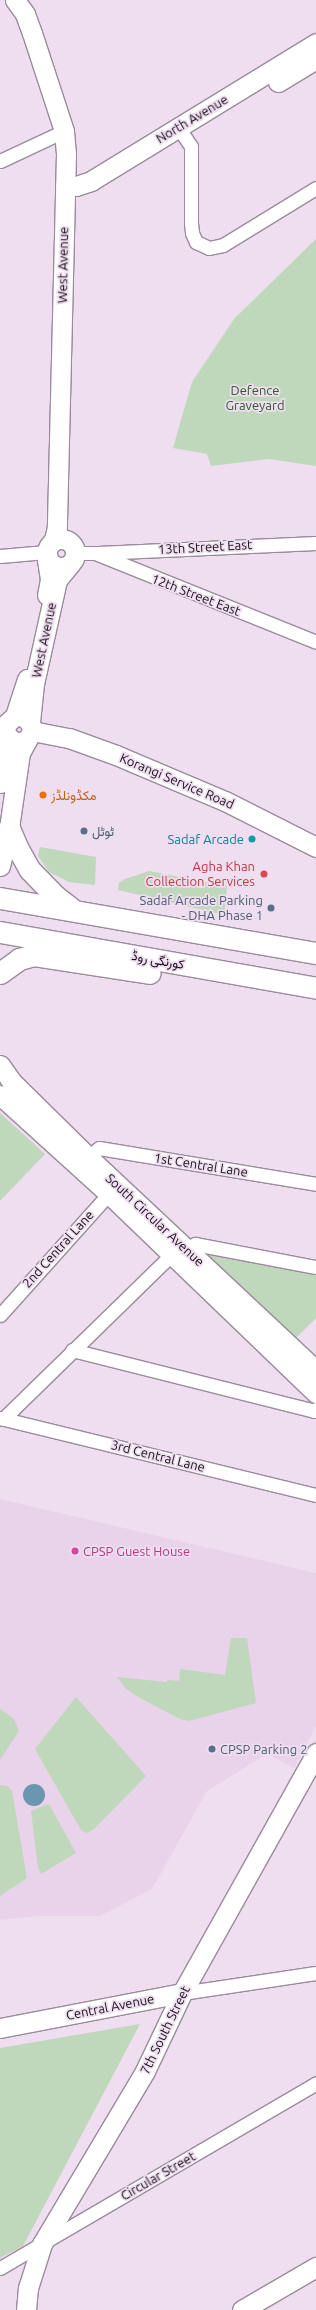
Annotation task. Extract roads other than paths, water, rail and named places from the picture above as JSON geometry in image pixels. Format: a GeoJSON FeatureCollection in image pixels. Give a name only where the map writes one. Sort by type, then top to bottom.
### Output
{"type":"FeatureCollection","features":[{"type":"Feature","properties":{"kind":"main road"},"geometry":{"type":"LineString","coordinates":[[8,828],[17,847],[34,875],[55,896],[72,909]]}},
{"type":"Feature","properties":{"kind":"main road"},"geometry":{"type":"LineString","coordinates":[[0,898],[72,909],[316,953]]}},
{"type":"Feature","properties":{"kind":"main road","name":"کورنگی روڈ"},"geometry":{"type":"LineString","coordinates":[[0,932],[316,988]]}},
{"type":"Feature","properties":{"kind":"main road"},"geometry":{"type":"LineString","coordinates":[[0,973],[19,959],[34,955],[156,974],[191,966]]}},
{"type":"Feature","properties":{"kind":"street","name":"West Avenue"},"geometry":{"type":"LineString","coordinates":[[15,0],[25,14],[64,131],[70,193]]}},
{"type":"Feature","properties":{"kind":"street","name":"West Avenue"},"geometry":{"type":"LineString","coordinates":[[0,783],[8,750],[17,728],[25,685],[50,579],[60,551],[57,527],[70,193],[77,129],[36,9],[30,0]]}},
{"type":"Feature","properties":{"kind":"street","name":"North Avenue"},"geometry":{"type":"LineString","coordinates":[[181,132],[316,43]]}},
{"type":"Feature","properties":{"kind":"street","name":"North Avenue"},"geometry":{"type":"LineString","coordinates":[[70,193],[316,59]]}},
{"type":"Feature","properties":{"kind":"street"},"geometry":{"type":"LineString","coordinates":[[0,161],[64,131]]}},
{"type":"Feature","properties":{"kind":"street"},"geometry":{"type":"LineString","coordinates":[[181,132],[191,146],[190,223],[192,233],[196,242],[209,248],[223,245],[316,188]]}},
{"type":"Feature","properties":{"kind":"street","name":"13th Street East"},"geometry":{"type":"LineString","coordinates":[[95,554],[316,543]]}},
{"type":"Feature","properties":{"kind":"street","name":"12th Street East"},"geometry":{"type":"LineString","coordinates":[[0,556],[60,551],[95,554],[316,642]]}},
{"type":"Feature","properties":{"kind":"street","name":"West Avenue"},"geometry":{"type":"LineString","coordinates":[[0,866],[8,828],[20,753],[17,728]]}},
{"type":"Feature","properties":{"kind":"street","name":"Korangi Service Road"},"geometry":{"type":"LineString","coordinates":[[17,728],[69,738],[116,754],[225,802],[316,847]]}},
{"type":"Feature","properties":{"kind":"street","name":"South Circular Avenue"},"geometry":{"type":"LineString","coordinates":[[0,1065],[11,1081],[88,1157],[113,1189]]}},
{"type":"Feature","properties":{"kind":"street","name":"South Circular Avenue"},"geometry":{"type":"LineString","coordinates":[[0,1095],[113,1189],[179,1253],[316,1393]]}},
{"type":"Feature","properties":{"kind":"street","name":"1st Central Lane"},"geometry":{"type":"LineString","coordinates":[[88,1157],[99,1148],[316,1184]]}},
{"type":"Feature","properties":{"kind":"street","name":"2nd Central Lane"},"geometry":{"type":"LineString","coordinates":[[0,1315],[113,1189]]}},
{"type":"Feature","properties":{"kind":"street"},"geometry":{"type":"LineString","coordinates":[[1,1418],[72,1350],[179,1253],[195,1244],[316,1267]]}},
{"type":"Feature","properties":{"kind":"street","name":"South Circular Avenue"},"geometry":{"type":"LineString","coordinates":[[179,1253],[316,1370]]}},
{"type":"Feature","properties":{"kind":"street"},"geometry":{"type":"LineString","coordinates":[[72,1350],[314,1411],[316,1409]]}},
{"type":"Feature","properties":{"kind":"street","name":"3rd Central Lane"},"geometry":{"type":"LineString","coordinates":[[1,1418],[316,1495]]}},
{"type":"Feature","properties":{"kind":"street","name":"7th South Street"},"geometry":{"type":"LineString","coordinates":[[26,2310],[28,2288],[42,2244],[145,2071],[182,1993],[316,1753]]}},
{"type":"Feature","properties":{"kind":"street","name":"Central Avenue"},"geometry":{"type":"LineString","coordinates":[[0,2028],[182,1993],[316,1973]]}},
{"type":"Feature","properties":{"kind":"street","name":"Circular Street"},"geometry":{"type":"LineString","coordinates":[[0,2268],[316,2083]]}},
{"type":"Feature","properties":{"kind":"street"},"geometry":{"type":"LineString","coordinates":[[242,2310],[316,2267]]}},
{"type":"Feature","properties":{"kind":"water"},"geometry":{"type":"Polygon","coordinates":[[[34,1784],[42,1787],[45,1795],[42,1803],[34,1806],[26,1803],[23,1795],[26,1787],[34,1784]]]}},
{"type":"Feature","properties":{"kind":"place","name":"مکڈونلڈز"},"geometry":{"type":"Point","coordinates":[43,795]}},
{"type":"Feature","properties":{"kind":"place","name":"ٹوٹل"},"geometry":{"type":"Point","coordinates":[84,831]}},
{"type":"Feature","properties":{"kind":"place","name":"Sadaf Arcade"},"geometry":{"type":"Point","coordinates":[252,839]}},
{"type":"Feature","properties":{"kind":"place","name":"Agha Khan Collection Services"},"geometry":{"type":"Point","coordinates":[264,874]}},
{"type":"Feature","properties":{"kind":"place","name":"Sadaf Arcade Parking - DHA Phase 1"},"geometry":{"type":"Point","coordinates":[271,908]}},
{"type":"Feature","properties":{"kind":"place","name":"CPSP Guest House"},"geometry":{"type":"Point","coordinates":[75,1551]}},
{"type":"Feature","properties":{"kind":"place","name":"CPSP Parking 2"},"geometry":{"type":"Point","coordinates":[212,1749]}},
{"type":"Feature","properties":{"kind":"park label","name":"Defence Graveyard"},"geometry":{"type":"Point","coordinates":[255,398]}}]}
